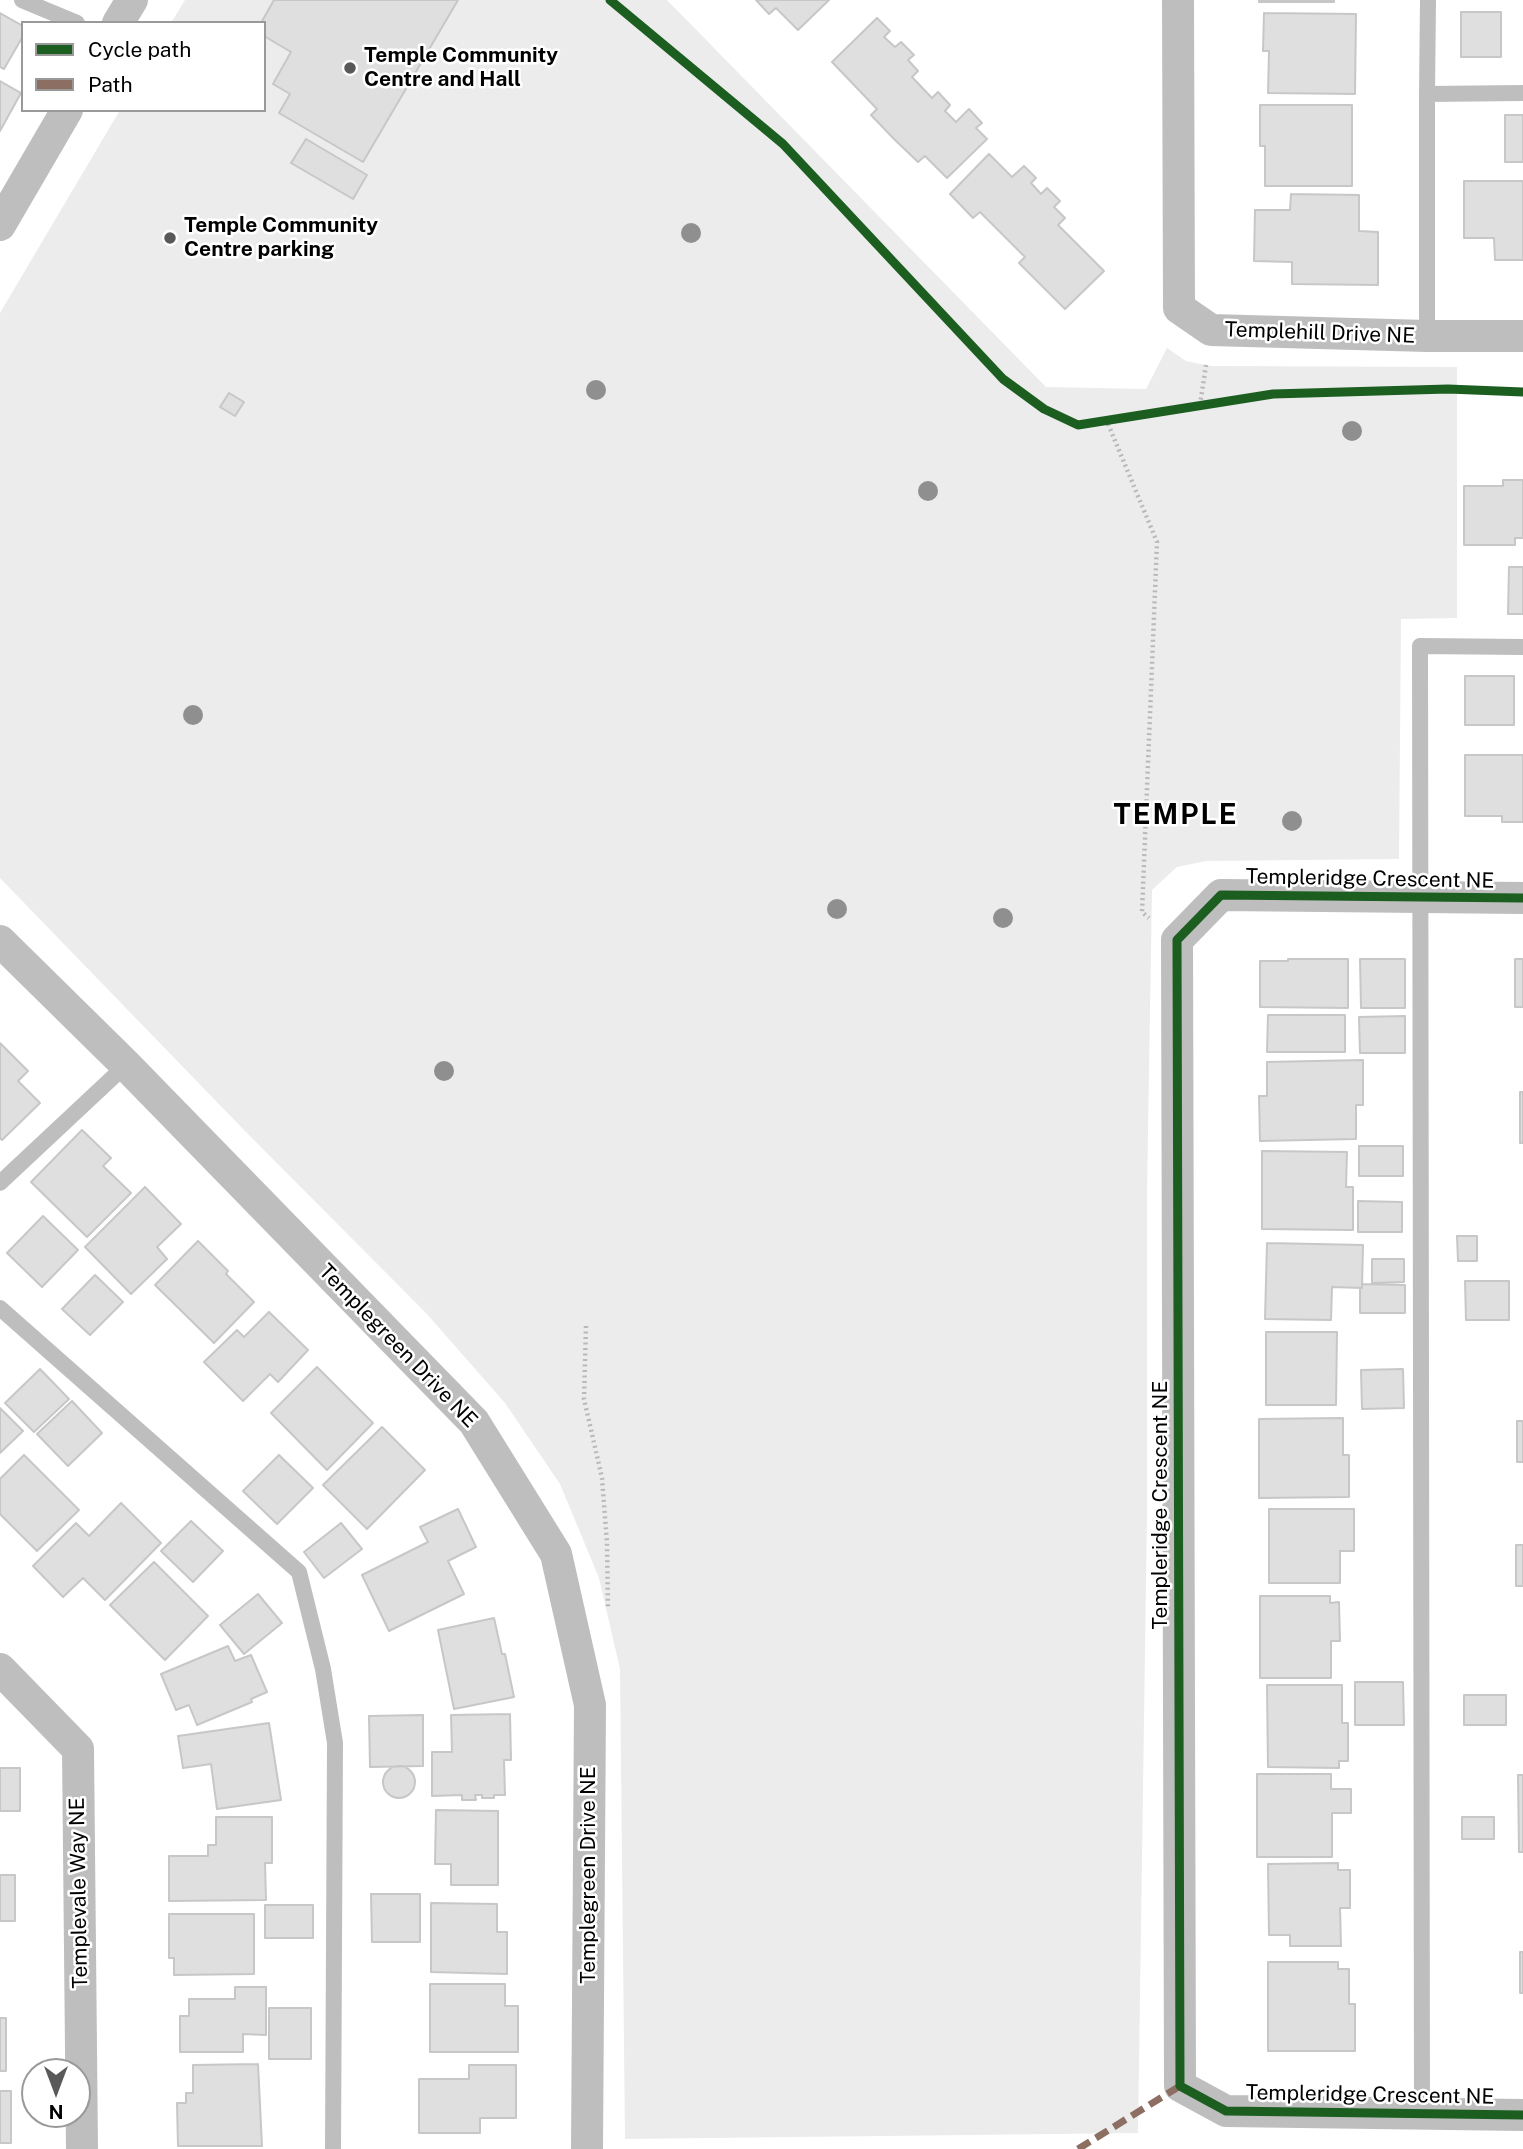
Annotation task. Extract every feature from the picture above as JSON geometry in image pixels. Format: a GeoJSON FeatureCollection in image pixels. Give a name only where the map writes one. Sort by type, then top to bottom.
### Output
{"type":"FeatureCollection","features":[{"type":"Feature","properties":{"kind":"street"},"geometry":{"type":"LineString","coordinates":[[119,21],[132,0]]}},
{"type":"Feature","properties":{"kind":"street","name":"Templehill Drive NE"},"geometry":{"type":"LineString","coordinates":[[1178,0],[1179,307],[1211,330],[1523,336]]}},
{"type":"Feature","properties":{"kind":"street"},"geometry":{"type":"LineString","coordinates":[[0,225],[66,112]]}},
{"type":"Feature","properties":{"kind":"street","name":"Templeridge Crescent NE"},"geometry":{"type":"LineString","coordinates":[[1523,898],[1221,895],[1177,940],[1180,2086],[1226,2111],[1523,2115]]}},
{"type":"Feature","properties":{"kind":"street","name":"Templegreen Drive NE"},"geometry":{"type":"LineString","coordinates":[[0,941],[126,1065],[474,1422],[556,1555],[590,1705],[587,2149]]}},
{"type":"Feature","properties":{"kind":"street","name":"Templevale Way NE"},"geometry":{"type":"LineString","coordinates":[[0,1669],[78,1749],[82,2149]]}},
{"type":"Feature","properties":{"kind":"lane"},"geometry":{"type":"LineString","coordinates":[[22,0],[72,21]]}},
{"type":"Feature","properties":{"kind":"lane"},"geometry":{"type":"LineString","coordinates":[[1427,0],[1427,336]]}},
{"type":"Feature","properties":{"kind":"lane"},"geometry":{"type":"LineString","coordinates":[[1427,94],[1523,93]]}},
{"type":"Feature","properties":{"kind":"lane"},"geometry":{"type":"LineString","coordinates":[[1422,2114],[1420,646],[1523,647]]}},
{"type":"Feature","properties":{"kind":"lane"},"geometry":{"type":"LineString","coordinates":[[0,1183],[126,1065]]}},
{"type":"Feature","properties":{"kind":"lane"},"geometry":{"type":"LineString","coordinates":[[0,1308],[299,1572],[323,1669],[335,1743],[333,2149]]}},
{"type":"Feature","properties":{"kind":"path"},"geometry":{"type":"LineString","coordinates":[[1187,407],[1212,403]]}},
{"type":"Feature","properties":{"kind":"path"},"geometry":{"type":"LineString","coordinates":[[1119,417],[1101,420],[1157,542],[1142,912],[1177,940]]}},
{"type":"Feature","properties":{"kind":"path"},"geometry":{"type":"LineString","coordinates":[[586,1326],[584,1399],[601,1478],[607,1543],[608,1617]]}},
{"type":"Feature","properties":{"kind":"shaded area"},"geometry":{"type":"Polygon","coordinates":[[[185,0],[667,0],[1046,387],[1146,389],[1167,348],[1186,361],[1210,366],[1457,367],[1457,618],[1401,619],[1399,859],[1206,861],[1177,867],[1152,890],[1138,2133],[625,2139],[620,1669],[599,1578],[560,1484],[505,1403],[426,1313],[0,878],[0,313],[119,112],[266,112],[266,21],[172,21],[185,0]]]}},
{"type":"Feature","properties":{"kind":"building","name":"Temple Community Centre and Hall"},"geometry":{"type":"Polygon","coordinates":[[[274,0],[458,0],[363,162],[279,113],[290,94],[273,84],[291,52],[266,37],[266,21],[262,21],[274,0]]]}},
{"type":"Feature","properties":{"kind":"building"},"geometry":{"type":"Polygon","coordinates":[[[756,0],[829,0],[798,30],[776,8],[769,14],[756,0]]]}},
{"type":"Feature","properties":{"kind":"building"},"geometry":{"type":"Polygon","coordinates":[[[1334,0],[1334,2],[1259,2],[1334,0]]]}},
{"type":"Feature","properties":{"kind":"building"},"geometry":{"type":"Polygon","coordinates":[[[1461,12],[1501,12],[1501,57],[1461,57],[1461,12]]]}},
{"type":"Feature","properties":{"kind":"building"},"geometry":{"type":"Polygon","coordinates":[[[0,13],[21,25],[21,39],[4,69],[0,67],[0,13]]]}},
{"type":"Feature","properties":{"kind":"building"},"geometry":{"type":"Polygon","coordinates":[[[1264,13],[1356,14],[1355,94],[1268,93],[1269,51],[1263,51],[1264,13]]]}},
{"type":"Feature","properties":{"kind":"building"},"geometry":{"type":"Polygon","coordinates":[[[877,18],[890,31],[884,37],[895,47],[901,42],[914,55],[908,60],[918,71],[912,77],[932,98],[938,92],[950,105],[945,111],[956,122],[969,109],[982,123],[976,128],[987,139],[947,178],[925,156],[918,162],[894,139],[871,115],[877,109],[832,62],[877,18]]]}},
{"type":"Feature","properties":{"kind":"building"},"geometry":{"type":"Polygon","coordinates":[[[0,81],[21,93],[0,131],[0,81]]]}},
{"type":"Feature","properties":{"kind":"building"},"geometry":{"type":"Polygon","coordinates":[[[1260,105],[1352,105],[1352,186],[1265,186],[1265,146],[1260,146],[1260,105]]]}},
{"type":"Feature","properties":{"kind":"building"},"geometry":{"type":"Polygon","coordinates":[[[1505,115],[1523,115],[1523,162],[1505,162],[1505,115]]]}},
{"type":"Feature","properties":{"kind":"building"},"geometry":{"type":"Polygon","coordinates":[[[306,139],[367,175],[353,199],[291,163],[306,139]]]}},
{"type":"Feature","properties":{"kind":"building"},"geometry":{"type":"Polygon","coordinates":[[[989,154],[1012,177],[1024,166],[1036,178],[1031,183],[1041,194],[1047,188],[1060,201],[1054,207],[1065,218],[1058,225],[1104,271],[1065,309],[1019,263],[1025,257],[980,212],[973,218],[950,194],[989,154]]]}},
{"type":"Feature","properties":{"kind":"building"},"geometry":{"type":"Polygon","coordinates":[[[1464,181],[1523,181],[1523,260],[1495,260],[1494,238],[1464,238],[1464,181]]]}},
{"type":"Feature","properties":{"kind":"building"},"geometry":{"type":"Polygon","coordinates":[[[1291,194],[1359,195],[1359,231],[1378,232],[1378,285],[1292,284],[1292,262],[1254,261],[1255,210],[1290,210],[1291,194]]]}},
{"type":"Feature","properties":{"kind":"building"},"geometry":{"type":"Polygon","coordinates":[[[229,393],[244,402],[235,416],[220,407],[229,393]]]}},
{"type":"Feature","properties":{"kind":"building"},"geometry":{"type":"Polygon","coordinates":[[[1503,480],[1523,480],[1523,538],[1515,538],[1515,545],[1464,545],[1464,486],[1503,486],[1503,480]]]}},
{"type":"Feature","properties":{"kind":"building"},"geometry":{"type":"Polygon","coordinates":[[[1509,567],[1523,567],[1523,614],[1508,614],[1509,567]]]}},
{"type":"Feature","properties":{"kind":"building"},"geometry":{"type":"Polygon","coordinates":[[[1465,676],[1514,676],[1514,725],[1465,725],[1465,676]]]}},
{"type":"Feature","properties":{"kind":"building"},"geometry":{"type":"Polygon","coordinates":[[[1465,755],[1523,755],[1523,822],[1502,822],[1502,816],[1465,816],[1465,755]]]}},
{"type":"Feature","properties":{"kind":"building"},"geometry":{"type":"Polygon","coordinates":[[[1348,959],[1348,1008],[1260,1007],[1260,961],[1348,959]]]}},
{"type":"Feature","properties":{"kind":"building"},"geometry":{"type":"Polygon","coordinates":[[[1360,959],[1405,959],[1405,1008],[1361,1008],[1360,959]]]}},
{"type":"Feature","properties":{"kind":"building"},"geometry":{"type":"Polygon","coordinates":[[[1515,959],[1523,959],[1523,1007],[1515,1007],[1515,959]]]}},
{"type":"Feature","properties":{"kind":"building"},"geometry":{"type":"Polygon","coordinates":[[[1268,1015],[1345,1015],[1345,1052],[1267,1052],[1268,1015]]]}},
{"type":"Feature","properties":{"kind":"building"},"geometry":{"type":"Polygon","coordinates":[[[1405,1016],[1405,1053],[1360,1053],[1359,1017],[1405,1016]]]}},
{"type":"Feature","properties":{"kind":"building"},"geometry":{"type":"Polygon","coordinates":[[[0,1043],[28,1071],[18,1081],[40,1103],[2,1140],[0,1138],[0,1043]]]}},
{"type":"Feature","properties":{"kind":"building"},"geometry":{"type":"Polygon","coordinates":[[[1363,1060],[1363,1105],[1356,1105],[1356,1139],[1260,1141],[1259,1096],[1267,1096],[1267,1062],[1363,1060]]]}},
{"type":"Feature","properties":{"kind":"building"},"geometry":{"type":"Polygon","coordinates":[[[1520,1092],[1523,1092],[1523,1143],[1520,1143],[1520,1092]]]}},
{"type":"Feature","properties":{"kind":"building"},"geometry":{"type":"Polygon","coordinates":[[[82,1130],[111,1158],[103,1166],[131,1193],[87,1237],[31,1182],[82,1130]]]}},
{"type":"Feature","properties":{"kind":"building"},"geometry":{"type":"Polygon","coordinates":[[[1359,1146],[1403,1146],[1403,1176],[1359,1176],[1359,1146]]]}},
{"type":"Feature","properties":{"kind":"building"},"geometry":{"type":"Polygon","coordinates":[[[1262,1151],[1347,1152],[1346,1187],[1353,1187],[1353,1230],[1262,1229],[1262,1151]]]}},
{"type":"Feature","properties":{"kind":"building"},"geometry":{"type":"Polygon","coordinates":[[[145,1187],[181,1224],[157,1247],[167,1259],[131,1294],[85,1247],[145,1187]]]}},
{"type":"Feature","properties":{"kind":"building"},"geometry":{"type":"Polygon","coordinates":[[[1358,1201],[1402,1202],[1402,1232],[1358,1232],[1358,1201]]]}},
{"type":"Feature","properties":{"kind":"building"},"geometry":{"type":"Polygon","coordinates":[[[43,1216],[78,1250],[42,1287],[7,1253],[43,1216]]]}},
{"type":"Feature","properties":{"kind":"building"},"geometry":{"type":"Polygon","coordinates":[[[1457,1236],[1477,1236],[1477,1261],[1458,1261],[1457,1236]]]}},
{"type":"Feature","properties":{"kind":"building"},"geometry":{"type":"Polygon","coordinates":[[[198,1241],[254,1302],[214,1343],[155,1285],[198,1241]]]}},
{"type":"Feature","properties":{"kind":"building"},"geometry":{"type":"Polygon","coordinates":[[[1267,1243],[1363,1245],[1362,1288],[1332,1287],[1331,1320],[1265,1319],[1267,1243]]]}},
{"type":"Feature","properties":{"kind":"building"},"geometry":{"type":"Polygon","coordinates":[[[1372,1259],[1404,1259],[1404,1282],[1372,1283],[1372,1259]]]}},
{"type":"Feature","properties":{"kind":"building"},"geometry":{"type":"Polygon","coordinates":[[[95,1275],[123,1302],[90,1335],[62,1309],[95,1275]]]}},
{"type":"Feature","properties":{"kind":"building"},"geometry":{"type":"Polygon","coordinates":[[[1465,1281],[1509,1281],[1509,1320],[1466,1320],[1465,1281]]]}},
{"type":"Feature","properties":{"kind":"building"},"geometry":{"type":"Polygon","coordinates":[[[1362,1284],[1405,1285],[1405,1313],[1360,1313],[1362,1284]]]}},
{"type":"Feature","properties":{"kind":"building"},"geometry":{"type":"Polygon","coordinates":[[[269,1312],[308,1350],[278,1382],[270,1374],[243,1401],[204,1362],[237,1330],[244,1337],[269,1312]]]}},
{"type":"Feature","properties":{"kind":"building"},"geometry":{"type":"Polygon","coordinates":[[[1266,1332],[1337,1332],[1336,1405],[1266,1405],[1266,1332]]]}},
{"type":"Feature","properties":{"kind":"building"},"geometry":{"type":"Polygon","coordinates":[[[317,1367],[373,1423],[327,1470],[271,1413],[317,1367]]]}},
{"type":"Feature","properties":{"kind":"building"},"geometry":{"type":"Polygon","coordinates":[[[40,1369],[69,1399],[34,1432],[5,1403],[40,1369]]]}},
{"type":"Feature","properties":{"kind":"building"},"geometry":{"type":"Polygon","coordinates":[[[1403,1369],[1404,1408],[1362,1409],[1361,1370],[1403,1369]]]}},
{"type":"Feature","properties":{"kind":"building"},"geometry":{"type":"Polygon","coordinates":[[[72,1401],[102,1433],[68,1466],[37,1434],[72,1401]]]}},
{"type":"Feature","properties":{"kind":"building"},"geometry":{"type":"Polygon","coordinates":[[[0,1408],[23,1431],[0,1453],[0,1408]]]}},
{"type":"Feature","properties":{"kind":"building"},"geometry":{"type":"Polygon","coordinates":[[[1343,1418],[1343,1455],[1349,1455],[1349,1497],[1259,1498],[1259,1419],[1343,1418]]]}},
{"type":"Feature","properties":{"kind":"building"},"geometry":{"type":"Polygon","coordinates":[[[1517,1421],[1523,1421],[1523,1462],[1517,1462],[1517,1421]]]}},
{"type":"Feature","properties":{"kind":"building"},"geometry":{"type":"Polygon","coordinates":[[[382,1427],[425,1470],[367,1529],[323,1485],[382,1427]]]}},
{"type":"Feature","properties":{"kind":"building"},"geometry":{"type":"Polygon","coordinates":[[[24,1455],[79,1510],[37,1551],[0,1514],[0,1479],[24,1455]]]}},
{"type":"Feature","properties":{"kind":"building"},"geometry":{"type":"Polygon","coordinates":[[[279,1455],[313,1488],[277,1524],[243,1491],[279,1455]]]}},
{"type":"Feature","properties":{"kind":"building"},"geometry":{"type":"Polygon","coordinates":[[[121,1503],[161,1543],[105,1600],[83,1578],[63,1597],[33,1566],[76,1523],[89,1536],[121,1503]]]}},
{"type":"Feature","properties":{"kind":"building"},"geometry":{"type":"Polygon","coordinates":[[[458,1509],[476,1547],[448,1561],[464,1594],[389,1631],[362,1575],[428,1542],[420,1527],[458,1509]]]}},
{"type":"Feature","properties":{"kind":"building"},"geometry":{"type":"Polygon","coordinates":[[[1269,1509],[1354,1509],[1354,1551],[1340,1551],[1340,1583],[1269,1583],[1269,1509]]]}},
{"type":"Feature","properties":{"kind":"building"},"geometry":{"type":"Polygon","coordinates":[[[191,1521],[223,1551],[193,1582],[161,1551],[191,1521]]]}},
{"type":"Feature","properties":{"kind":"building"},"geometry":{"type":"Polygon","coordinates":[[[341,1523],[362,1549],[324,1578],[304,1552],[341,1523]]]}},
{"type":"Feature","properties":{"kind":"building"},"geometry":{"type":"Polygon","coordinates":[[[1516,1545],[1523,1545],[1523,1586],[1516,1586],[1516,1545]]]}},
{"type":"Feature","properties":{"kind":"building"},"geometry":{"type":"Polygon","coordinates":[[[154,1562],[208,1616],[165,1660],[110,1605],[154,1562]]]}},
{"type":"Feature","properties":{"kind":"building"},"geometry":{"type":"Polygon","coordinates":[[[258,1594],[282,1623],[244,1654],[220,1625],[258,1594]]]}},
{"type":"Feature","properties":{"kind":"building"},"geometry":{"type":"Polygon","coordinates":[[[1260,1596],[1330,1596],[1330,1603],[1339,1602],[1340,1641],[1331,1641],[1331,1678],[1260,1678],[1260,1596]]]}},
{"type":"Feature","properties":{"kind":"building"},"geometry":{"type":"Polygon","coordinates":[[[494,1618],[514,1697],[454,1709],[438,1630],[494,1618]]]}},
{"type":"Feature","properties":{"kind":"building"},"geometry":{"type":"Polygon","coordinates":[[[228,1646],[235,1661],[251,1655],[267,1692],[251,1699],[252,1702],[197,1725],[189,1705],[176,1710],[161,1674],[228,1646]]]}},
{"type":"Feature","properties":{"kind":"building"},"geometry":{"type":"Polygon","coordinates":[[[1355,1682],[1403,1682],[1404,1725],[1355,1725],[1355,1682]]]}},
{"type":"Feature","properties":{"kind":"building"},"geometry":{"type":"Polygon","coordinates":[[[1267,1685],[1342,1685],[1342,1723],[1348,1723],[1348,1761],[1339,1761],[1339,1768],[1268,1767],[1267,1685]]]}},
{"type":"Feature","properties":{"kind":"building"},"geometry":{"type":"Polygon","coordinates":[[[1464,1695],[1506,1695],[1506,1725],[1464,1725],[1464,1695]]]}},
{"type":"Feature","properties":{"kind":"building"},"geometry":{"type":"Polygon","coordinates":[[[510,1714],[511,1760],[504,1760],[505,1795],[482,1798],[482,1795],[475,1795],[476,1800],[462,1800],[462,1795],[432,1796],[432,1752],[452,1752],[451,1715],[510,1714]]]}},
{"type":"Feature","properties":{"kind":"building"},"geometry":{"type":"Polygon","coordinates":[[[423,1715],[423,1766],[370,1767],[369,1716],[423,1715]]]}},
{"type":"Feature","properties":{"kind":"building"},"geometry":{"type":"Polygon","coordinates":[[[269,1723],[281,1800],[217,1809],[211,1764],[183,1768],[178,1736],[269,1723]]]}},
{"type":"Feature","properties":{"kind":"building"},"geometry":{"type":"Polygon","coordinates":[[[399,1766],[411,1770],[415,1782],[411,1794],[399,1798],[387,1794],[383,1782],[387,1770],[399,1766]]]}},
{"type":"Feature","properties":{"kind":"building"},"geometry":{"type":"Polygon","coordinates":[[[0,1768],[20,1768],[20,1811],[0,1811],[0,1768]]]}},
{"type":"Feature","properties":{"kind":"building"},"geometry":{"type":"Polygon","coordinates":[[[1257,1774],[1331,1774],[1331,1789],[1351,1789],[1351,1813],[1332,1813],[1332,1857],[1257,1857],[1257,1774]]]}},
{"type":"Feature","properties":{"kind":"building"},"geometry":{"type":"Polygon","coordinates":[[[1518,1775],[1523,1775],[1523,1852],[1519,1852],[1518,1775]]]}},
{"type":"Feature","properties":{"kind":"building"},"geometry":{"type":"Polygon","coordinates":[[[436,1810],[498,1811],[498,1885],[451,1885],[451,1864],[435,1864],[436,1810]]]}},
{"type":"Feature","properties":{"kind":"building"},"geometry":{"type":"Polygon","coordinates":[[[216,1817],[272,1817],[272,1863],[265,1863],[266,1900],[169,1901],[169,1856],[208,1856],[208,1845],[216,1845],[216,1817]]]}},
{"type":"Feature","properties":{"kind":"building"},"geometry":{"type":"Polygon","coordinates":[[[1462,1817],[1494,1817],[1494,1839],[1462,1839],[1462,1817]]]}},
{"type":"Feature","properties":{"kind":"building"},"geometry":{"type":"Polygon","coordinates":[[[1338,1863],[1338,1870],[1350,1870],[1350,1908],[1340,1908],[1341,1946],[1290,1946],[1290,1935],[1269,1935],[1268,1864],[1338,1863]]]}},
{"type":"Feature","properties":{"kind":"building"},"geometry":{"type":"Polygon","coordinates":[[[0,1875],[15,1875],[15,1921],[0,1921],[0,1875]]]}},
{"type":"Feature","properties":{"kind":"building"},"geometry":{"type":"Polygon","coordinates":[[[371,1894],[420,1894],[420,1942],[372,1942],[371,1894]]]}},
{"type":"Feature","properties":{"kind":"building"},"geometry":{"type":"Polygon","coordinates":[[[431,1903],[497,1904],[497,1932],[507,1932],[507,1974],[431,1972],[431,1903]]]}},
{"type":"Feature","properties":{"kind":"building"},"geometry":{"type":"Polygon","coordinates":[[[265,1905],[313,1905],[313,1938],[265,1938],[265,1905]]]}},
{"type":"Feature","properties":{"kind":"building"},"geometry":{"type":"Polygon","coordinates":[[[169,1914],[254,1914],[254,1974],[174,1975],[174,1958],[169,1958],[169,1914]]]}},
{"type":"Feature","properties":{"kind":"building"},"geometry":{"type":"Polygon","coordinates":[[[1520,1952],[1523,1952],[1523,1993],[1520,1993],[1520,1952]]]}},
{"type":"Feature","properties":{"kind":"building"},"geometry":{"type":"Polygon","coordinates":[[[1268,1962],[1338,1962],[1338,1969],[1349,1969],[1349,2004],[1355,2004],[1355,2051],[1268,2051],[1268,1962]]]}},
{"type":"Feature","properties":{"kind":"building"},"geometry":{"type":"Polygon","coordinates":[[[430,1984],[505,1984],[505,2006],[518,2006],[518,2052],[430,2052],[430,1984]]]}},
{"type":"Feature","properties":{"kind":"building"},"geometry":{"type":"Polygon","coordinates":[[[235,1987],[266,1987],[266,2035],[243,2034],[243,2052],[180,2052],[180,2016],[189,2016],[189,1999],[235,1999],[235,1987]]]}},
{"type":"Feature","properties":{"kind":"building"},"geometry":{"type":"Polygon","coordinates":[[[269,2008],[311,2008],[311,2059],[269,2059],[269,2008]]]}},
{"type":"Feature","properties":{"kind":"building"},"geometry":{"type":"Polygon","coordinates":[[[0,2018],[6,2018],[6,2071],[0,2071],[0,2018]]]}},
{"type":"Feature","properties":{"kind":"building"},"geometry":{"type":"Polygon","coordinates":[[[258,2064],[262,2146],[178,2146],[177,2103],[186,2103],[186,2093],[193,2093],[193,2065],[258,2064]]]}},
{"type":"Feature","properties":{"kind":"building"},"geometry":{"type":"Polygon","coordinates":[[[469,2065],[516,2065],[516,2118],[480,2118],[480,2133],[419,2133],[419,2079],[469,2079],[469,2065]]]}},
{"type":"Feature","properties":{"kind":"building"},"geometry":{"type":"Polygon","coordinates":[[[0,2091],[11,2091],[11,2143],[0,2143],[0,2091]]]}},
{"type":"Feature","properties":{"kind":"marked path"},"geometry":{"type":"LineString","coordinates":[[1078,2149],[1180,2086]]}},
{"type":"Feature","properties":{"kind":"cycle path"},"geometry":{"type":"LineString","coordinates":[[610,0],[783,144],[1003,379],[1044,409],[1078,425],[1273,394],[1448,389],[1523,392]]}},
{"type":"Feature","properties":{"kind":"cycle path"},"geometry":{"type":"LineString","coordinates":[[1523,898],[1221,895],[1177,940],[1180,2086],[1226,2111],[1523,2115]]}},
{"type":"Feature","properties":{"kind":"place","name":"Temple Community Centre and Hall"},"geometry":{"type":"Point","coordinates":[350,68]}},
{"type":"Feature","properties":{"kind":"place","name":"Temple Community Centre parking"},"geometry":{"type":"Point","coordinates":[170,238]}},
{"type":"Feature","properties":{"kind":"district","name":"TEMPLE"},"geometry":{"type":"Point","coordinates":[1176,815]}}]}
